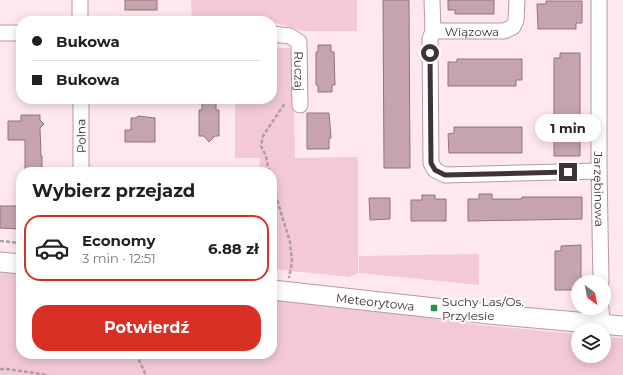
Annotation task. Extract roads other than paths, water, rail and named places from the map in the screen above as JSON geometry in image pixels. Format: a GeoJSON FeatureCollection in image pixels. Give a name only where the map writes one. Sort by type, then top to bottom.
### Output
{"type":"FeatureCollection","features":[{"type":"Feature","properties":{"kind":"street"},"geometry":{"type":"LineString","coordinates":[[80,0],[80,16]]}},
{"type":"Feature","properties":{"kind":"street","name":"Wiązowa"},"geometry":{"type":"LineString","coordinates":[[432,0],[433,31],[504,31],[513,27],[516,20],[517,0]]}},
{"type":"Feature","properties":{"kind":"street","name":"Jarzębinowa"},"geometry":{"type":"LineString","coordinates":[[600,0],[601,275]]}},
{"type":"Feature","properties":{"kind":"street"},"geometry":{"type":"LineString","coordinates":[[433,31],[430,40],[430,117],[431,163],[435,170],[445,175],[600,171]]}},
{"type":"Feature","properties":{"kind":"street"},"geometry":{"type":"LineString","coordinates":[[0,33],[16,33]]}},
{"type":"Feature","properties":{"kind":"street","name":"Ruczaj"},"geometry":{"type":"LineString","coordinates":[[277,35],[290,36],[299,42],[300,105]]}},
{"type":"Feature","properties":{"kind":"street","name":"Polna"},"geometry":{"type":"LineString","coordinates":[[81,104],[81,167]]}},
{"type":"Feature","properties":{"kind":"street"},"geometry":{"type":"LineString","coordinates":[[0,262],[16,264]]}},
{"type":"Feature","properties":{"kind":"street","name":"Meteorytowa"},"geometry":{"type":"LineString","coordinates":[[280,286],[489,314],[602,316],[623,326]]}},
{"type":"Feature","properties":{"kind":"place","name":"Suchy Las/Os. Przylesie"},"geometry":{"type":"Point","coordinates":[434,308]}}]}
